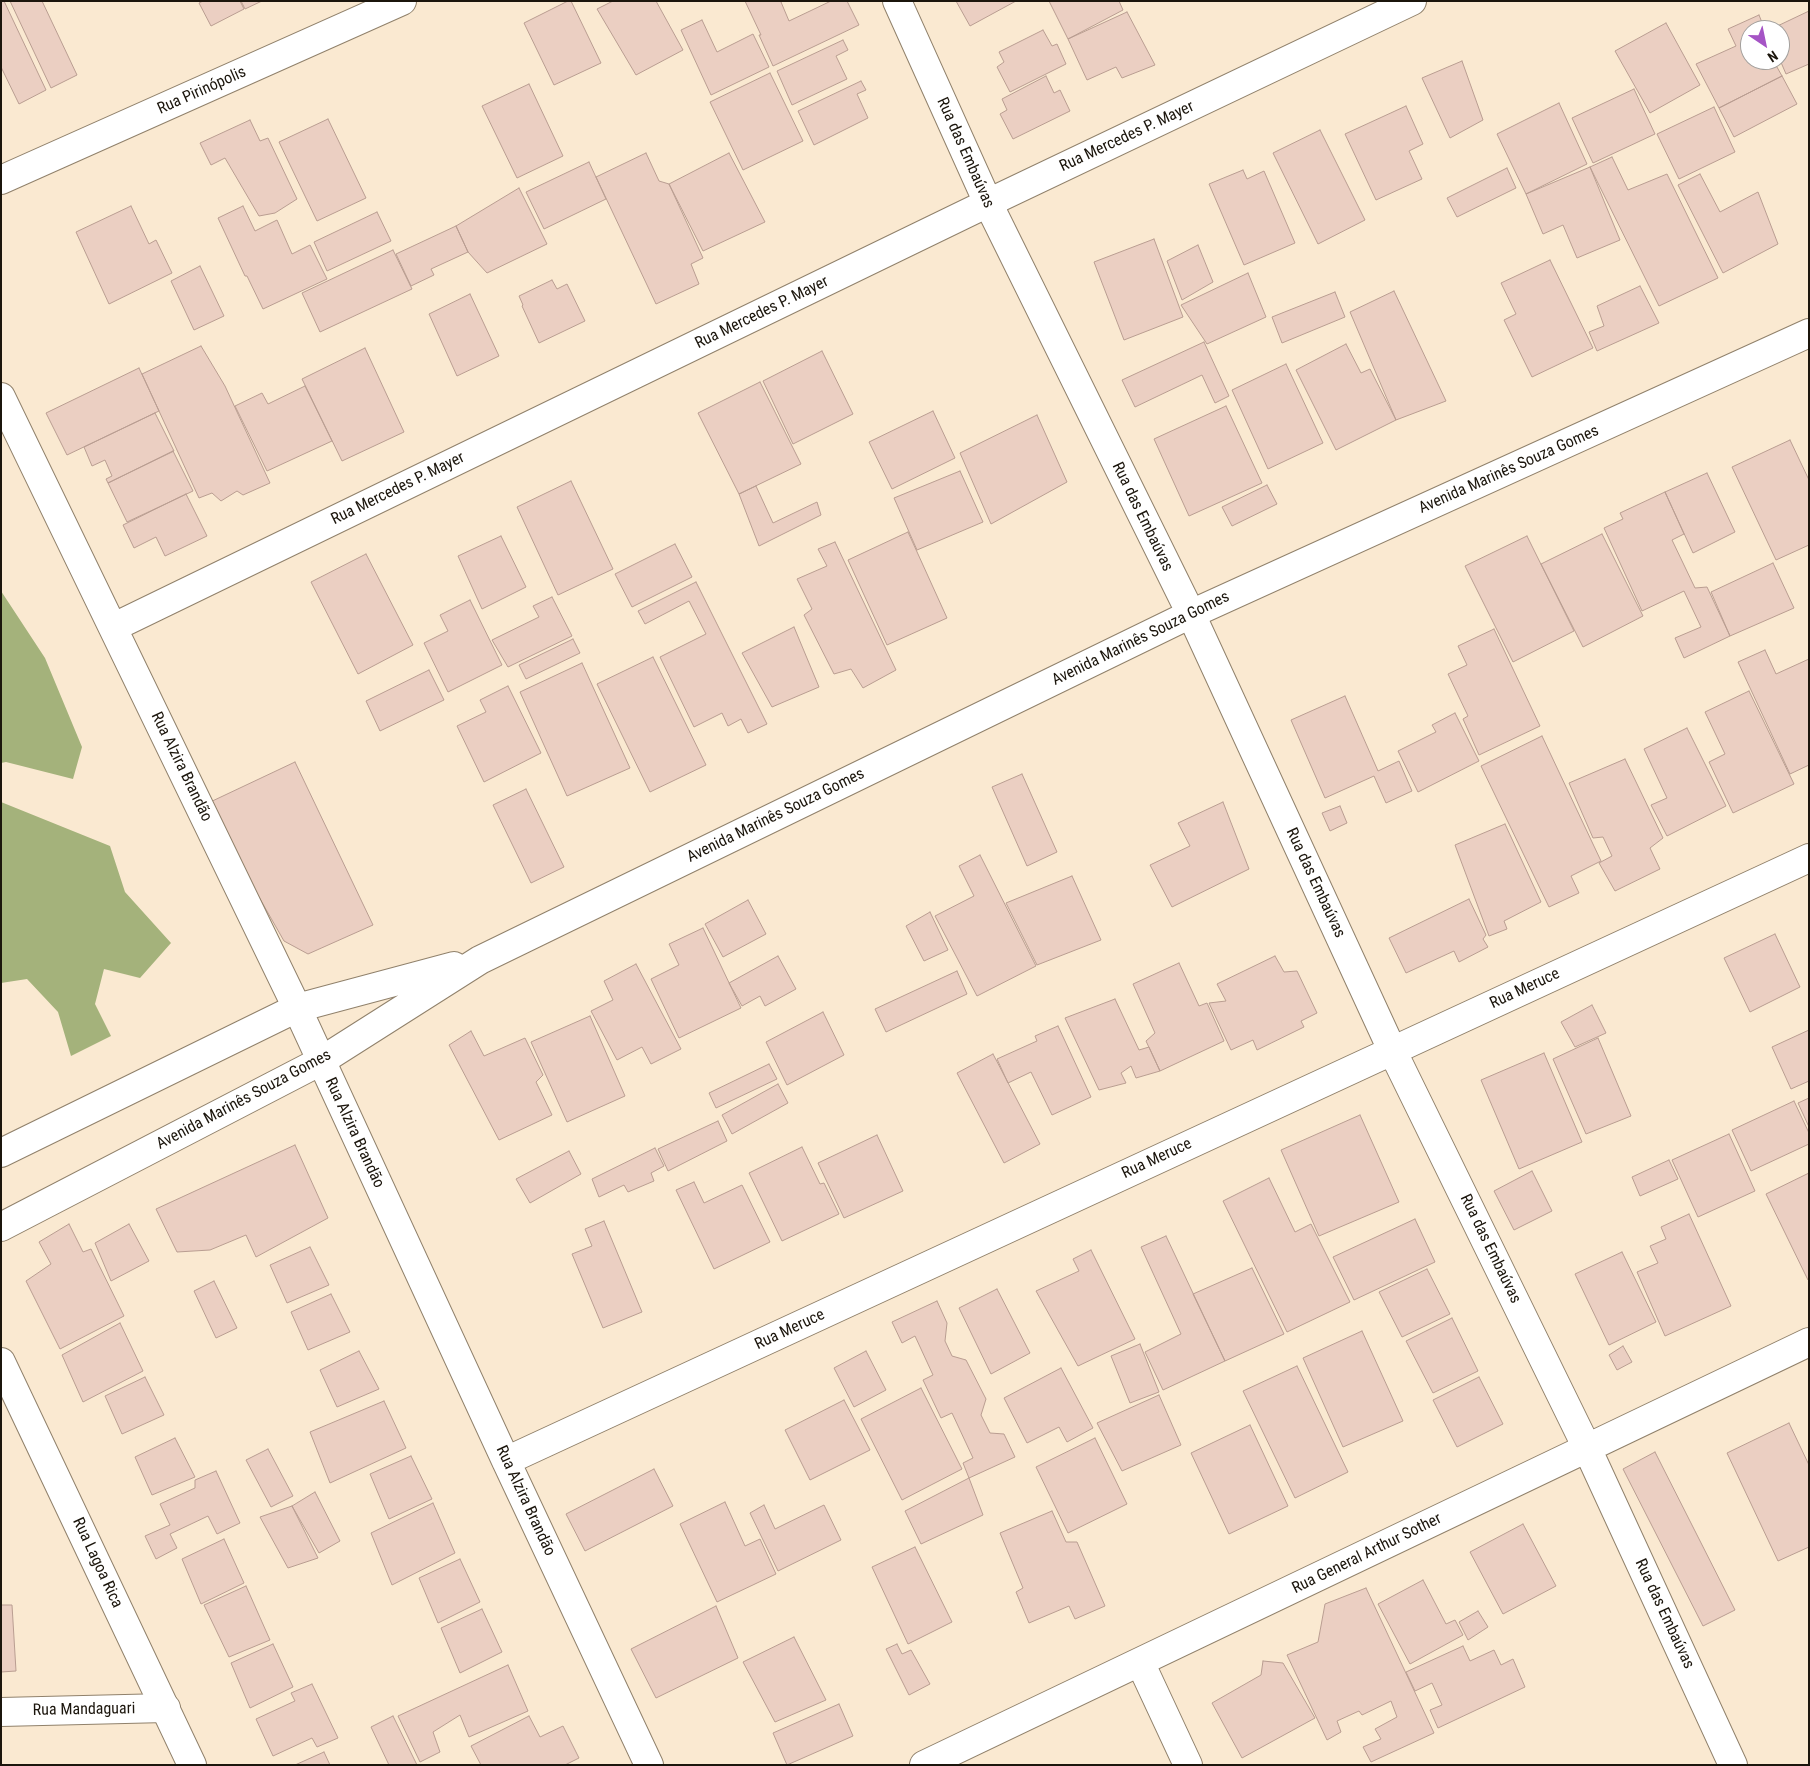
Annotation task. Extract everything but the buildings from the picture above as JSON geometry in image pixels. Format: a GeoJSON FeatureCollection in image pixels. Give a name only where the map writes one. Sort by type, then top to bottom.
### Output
{"type":"FeatureCollection","features":[{"type":"Feature","properties":{"kind":"street","name":"Rua Pirinópolis"},"geometry":{"type":"LineString","coordinates":[[1,180],[402,1]]}},
{"type":"Feature","properties":{"kind":"street","name":"Rua das Embaúvas"},"geometry":{"type":"LineString","coordinates":[[897,1],[988,204],[1190,614],[1392,1050],[1588,1448],[1733,1765]]}},
{"type":"Feature","properties":{"kind":"street","name":"Rua Mercedes P. Mayer"},"geometry":{"type":"LineString","coordinates":[[114,627],[1412,1]]}},
{"type":"Feature","properties":{"kind":"street","name":"Avenida Marinês Souza Gomes"},"geometry":{"type":"LineString","coordinates":[[1,1227],[321,1061],[480,960],[1190,614],[1809,333]]}},
{"type":"Feature","properties":{"kind":"street","name":"Rua Alzira Brandão"},"geometry":{"type":"LineString","coordinates":[[1,397],[297,1008],[649,1765]]}},
{"type":"Feature","properties":{"kind":"street","name":"Rua Meruce"},"geometry":{"type":"LineString","coordinates":[[506,1461],[1809,858]]}},
{"type":"Feature","properties":{"kind":"street","name":"Avenida Marinês Souza Gomes"},"geometry":{"type":"LineString","coordinates":[[1,1154],[297,1008],[480,960]]}},
{"type":"Feature","properties":{"kind":"street","name":"Rua General Arthur Sother"},"geometry":{"type":"LineString","coordinates":[[924,1765],[1809,1342]]}},
{"type":"Feature","properties":{"kind":"street","name":"Rua Lagoa Rica"},"geometry":{"type":"LineString","coordinates":[[1,1362],[192,1765]]}},
{"type":"Feature","properties":{"kind":"street"},"geometry":{"type":"LineString","coordinates":[[1140,1662],[1188,1765]]}},
{"type":"Feature","properties":{"kind":"street","name":"Rua Mandaguari"},"geometry":{"type":"LineString","coordinates":[[1,1712],[166,1708]]}},
{"type":"Feature","properties":{"kind":"green space"},"geometry":{"type":"Polygon","coordinates":[[[1,591],[45,658],[82,747],[73,779],[6,762],[1,763],[1,591]]]}},
{"type":"Feature","properties":{"kind":"green space"},"geometry":{"type":"Polygon","coordinates":[[[1,802],[110,846],[125,892],[171,943],[140,978],[104,969],[95,1004],[111,1036],[71,1056],[58,1012],[27,979],[1,983],[1,802]]]}}]}
